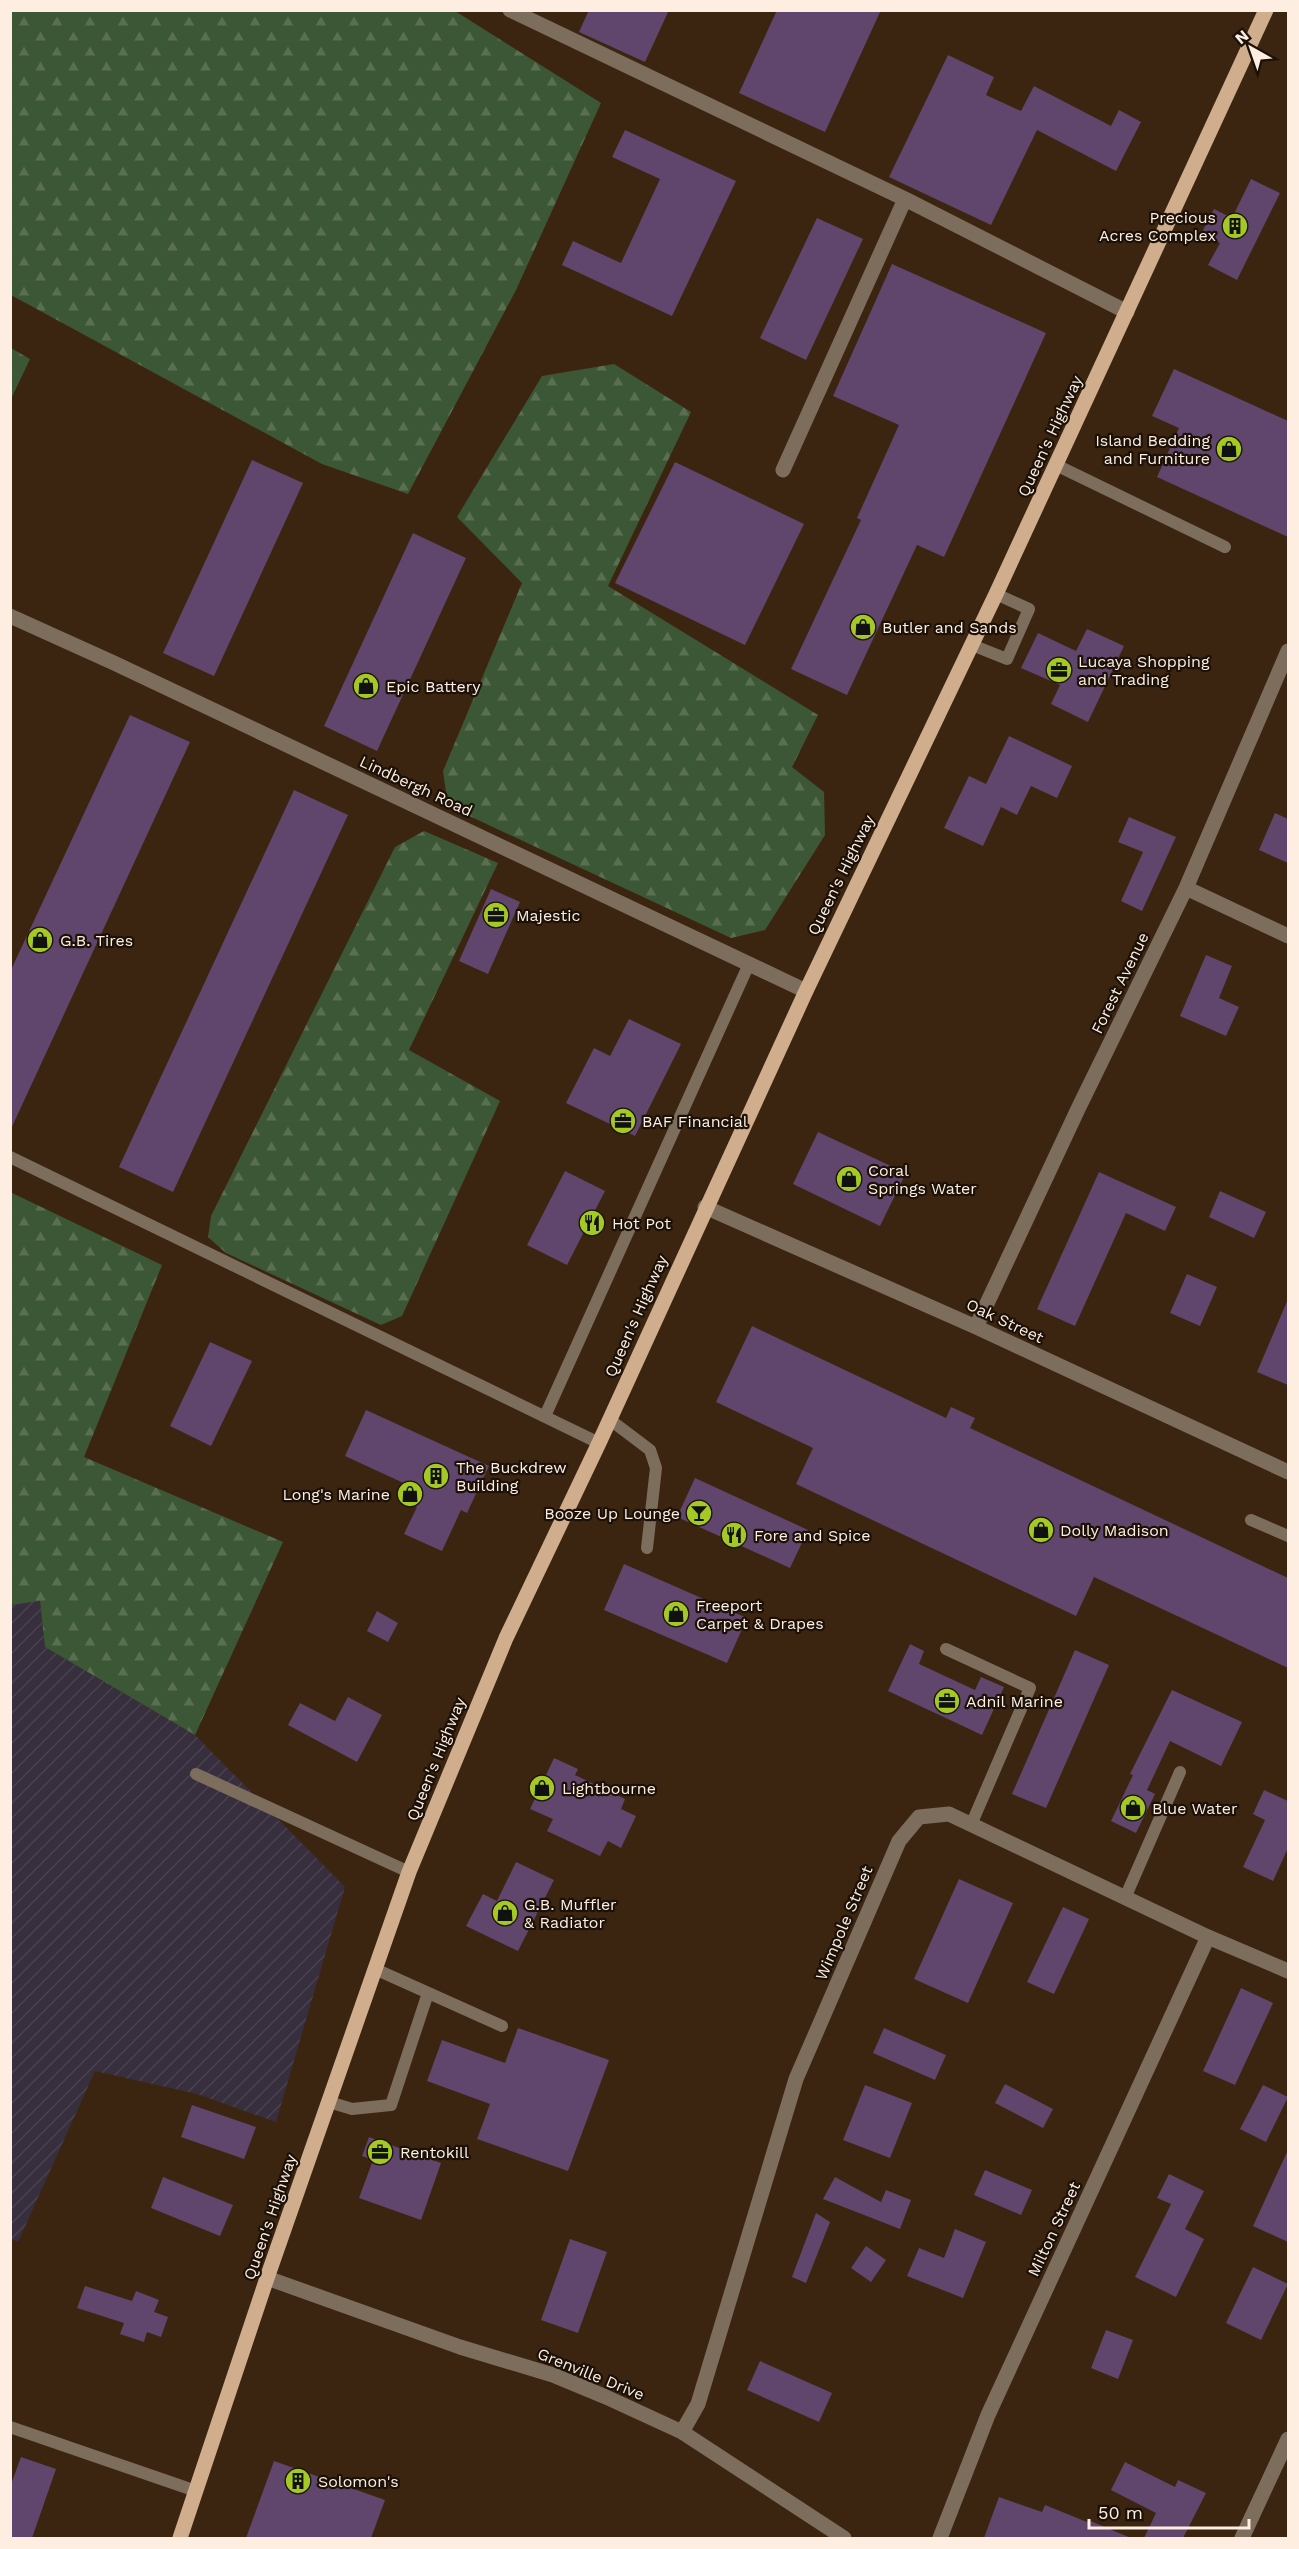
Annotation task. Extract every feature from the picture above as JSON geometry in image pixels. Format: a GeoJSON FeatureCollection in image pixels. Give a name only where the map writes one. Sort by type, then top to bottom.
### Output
{"type":"FeatureCollection","features":[{"type":"Feature","properties":{"kind":"main road","name":"Queen's Highway"},"geometry":{"type":"LineString","coordinates":[[180,2538],[267,2278],[409,1872],[506,1638],[599,1443],[705,1207],[806,991],[996,594],[1266,10]]}},
{"type":"Feature","properties":{"kind":"street"},"geometry":{"type":"LineString","coordinates":[[510,10],[905,199],[1127,312]]}},
{"type":"Feature","properties":{"kind":"street"},"geometry":{"type":"LineString","coordinates":[[783,470],[905,199]]}},
{"type":"Feature","properties":{"kind":"street","name":"Lindbergh Road"},"geometry":{"type":"LineString","coordinates":[[10,616],[114,663],[806,991]]}},
{"type":"Feature","properties":{"kind":"street","name":"Forest Avenue"},"geometry":{"type":"LineString","coordinates":[[976,1327],[1078,1109],[1186,888],[1288,651]]}},
{"type":"Feature","properties":{"kind":"street"},"geometry":{"type":"LineString","coordinates":[[1186,888],[1288,936]]}},
{"type":"Feature","properties":{"kind":"street","name":"Oak Street"},"geometry":{"type":"LineString","coordinates":[[705,1207],[976,1327],[1288,1472]]}},
{"type":"Feature","properties":{"kind":"street","name":"Wimpole Street"},"geometry":{"type":"LineString","coordinates":[[682,2432],[698,2404],[796,2079],[899,1840],[919,1817],[949,1814],[1208,1937],[1288,1971]]}},
{"type":"Feature","properties":{"kind":"street","name":"Milton Street"},"geometry":{"type":"LineString","coordinates":[[940,2538],[988,2415],[1208,1937]]}},
{"type":"Feature","properties":{"kind":"street","name":"Grenville Drive"},"geometry":{"type":"LineString","coordinates":[[267,2278],[460,2347],[553,2375],[682,2432],[844,2538]]}},
{"type":"Feature","properties":{"kind":"street"},"geometry":{"type":"LineString","coordinates":[[1242,2538],[1288,2439]]}},
{"type":"Feature","properties":{"kind":"lane"},"geometry":{"type":"LineString","coordinates":[[1056,465],[1225,547]]}},
{"type":"Feature","properties":{"kind":"lane"},"geometry":{"type":"LineString","coordinates":[[972,645],[1006,659],[1029,609],[996,594]]}},
{"type":"Feature","properties":{"kind":"lane"},"geometry":{"type":"LineString","coordinates":[[545,1416],[749,964]]}},
{"type":"Feature","properties":{"kind":"lane"},"geometry":{"type":"LineString","coordinates":[[10,1157],[599,1443]]}},
{"type":"Feature","properties":{"kind":"lane"},"geometry":{"type":"LineString","coordinates":[[609,1419],[650,1450],[656,1468],[647,1548]]}},
{"type":"Feature","properties":{"kind":"lane"},"geometry":{"type":"LineString","coordinates":[[1251,1521],[1288,1536]]}},
{"type":"Feature","properties":{"kind":"lane"},"geometry":{"type":"LineString","coordinates":[[946,1649],[1030,1688],[971,1825]]}},
{"type":"Feature","properties":{"kind":"lane"},"geometry":{"type":"LineString","coordinates":[[1125,1898],[1180,1772]]}},
{"type":"Feature","properties":{"kind":"lane"},"geometry":{"type":"LineString","coordinates":[[196,1774],[409,1872]]}},
{"type":"Feature","properties":{"kind":"lane"},"geometry":{"type":"LineString","coordinates":[[375,1969],[502,2026]]}},
{"type":"Feature","properties":{"kind":"lane"},"geometry":{"type":"LineString","coordinates":[[329,2102],[352,2109],[391,2105],[428,1993]]}},
{"type":"Feature","properties":{"kind":"lane"},"geometry":{"type":"LineString","coordinates":[[10,2427],[196,2491]]}},
{"type":"Feature","properties":{"kind":"shaded area"},"geometry":{"type":"Polygon","coordinates":[[[40,1601],[45,1647],[195,1735],[345,1887],[276,2122],[197,2094],[95,2071],[18,2242],[11,2239],[10,1605],[40,1601]]]}},
{"type":"Feature","properties":{"kind":"green space"},"geometry":{"type":"Polygon","coordinates":[[[10,11],[455,11],[601,103],[516,290],[408,494],[322,464],[11,295],[10,11]]]}},
{"type":"Feature","properties":{"kind":"green space"},"geometry":{"type":"Polygon","coordinates":[[[11,348],[30,359],[11,399],[11,348]]]}},
{"type":"Feature","properties":{"kind":"green space"},"geometry":{"type":"Polygon","coordinates":[[[614,364],[691,412],[608,586],[818,715],[792,767],[824,792],[825,835],[765,930],[731,938],[448,806],[443,771],[522,583],[457,517],[542,376],[614,364]]]}},
{"type":"Feature","properties":{"kind":"green space"},"geometry":{"type":"Polygon","coordinates":[[[424,831],[498,863],[409,1050],[500,1101],[402,1316],[381,1325],[226,1253],[208,1237],[211,1216],[395,847],[424,831]]]}},
{"type":"Feature","properties":{"kind":"green space"},"geometry":{"type":"Polygon","coordinates":[[[10,1192],[162,1265],[84,1457],[283,1542],[195,1735],[45,1647],[40,1601],[11,1605],[10,1192]]]}},
{"type":"Feature","properties":{"kind":"building"},"geometry":{"type":"Polygon","coordinates":[[[589,10],[669,10],[645,62],[579,32],[589,10]]]}},
{"type":"Feature","properties":{"kind":"building"},"geometry":{"type":"Polygon","coordinates":[[[777,10],[881,10],[825,132],[739,93],[777,10]]]}},
{"type":"Feature","properties":{"kind":"building"},"geometry":{"type":"Polygon","coordinates":[[[948,55],[994,77],[986,95],[1021,111],[1034,86],[1111,126],[1119,110],[1141,122],[1116,171],[1037,130],[991,225],[889,177],[948,55]]]}},
{"type":"Feature","properties":{"kind":"building"},"geometry":{"type":"Polygon","coordinates":[[[625,130],[736,181],[672,316],[562,265],[573,241],[621,263],[660,179],[612,157],[625,130]]]}},
{"type":"Feature","properties":{"kind":"building","name":"Precious Acres Complex"},"geometry":{"type":"Polygon","coordinates":[[[1251,179],[1280,193],[1237,280],[1208,265],[1220,243],[1201,234],[1214,209],[1232,218],[1251,179]]]}},
{"type":"Feature","properties":{"kind":"building"},"geometry":{"type":"Polygon","coordinates":[[[817,218],[863,239],[806,360],[760,338],[817,218]]]}},
{"type":"Feature","properties":{"kind":"building"},"geometry":{"type":"Polygon","coordinates":[[[892,264],[1046,333],[944,557],[917,545],[847,695],[791,669],[861,520],[857,518],[899,425],[833,396],[892,264]]]}},
{"type":"Feature","properties":{"kind":"building","name":"Island Bedding and Furniture"},"geometry":{"type":"Polygon","coordinates":[[[1174,369],[1288,421],[1288,537],[1157,477],[1179,428],[1152,416],[1174,369]]]}},
{"type":"Feature","properties":{"kind":"building"},"geometry":{"type":"Polygon","coordinates":[[[252,460],[303,483],[214,676],[163,653],[252,460]]]}},
{"type":"Feature","properties":{"kind":"building"},"geometry":{"type":"Polygon","coordinates":[[[675,462],[804,524],[745,645],[615,583],[675,462]]]}},
{"type":"Feature","properties":{"kind":"building"},"geometry":{"type":"Polygon","coordinates":[[[413,533],[466,558],[377,751],[324,726],[413,533]]]}},
{"type":"Feature","properties":{"kind":"building"},"geometry":{"type":"Polygon","coordinates":[[[1087,629],[1124,646],[1088,722],[1051,704],[1060,685],[1021,668],[1038,633],[1076,651],[1087,629]]]}},
{"type":"Feature","properties":{"kind":"building"},"geometry":{"type":"Polygon","coordinates":[[[130,715],[190,742],[10,1131],[10,972],[130,715]]]}},
{"type":"Feature","properties":{"kind":"building"},"geometry":{"type":"Polygon","coordinates":[[[1009,736],[1072,766],[1057,798],[1031,786],[1017,815],[1001,807],[983,846],[944,828],[969,776],[986,784],[1009,736]]]}},
{"type":"Feature","properties":{"kind":"building"},"geometry":{"type":"Polygon","coordinates":[[[294,790],[348,815],[173,1192],[119,1167],[294,790]]]}},
{"type":"Feature","properties":{"kind":"building"},"geometry":{"type":"Polygon","coordinates":[[[1275,813],[1288,819],[1288,863],[1259,850],[1275,813]]]}},
{"type":"Feature","properties":{"kind":"building"},"geometry":{"type":"Polygon","coordinates":[[[1129,817],[1176,837],[1142,911],[1121,901],[1143,852],[1118,842],[1129,817]]]}},
{"type":"Feature","properties":{"kind":"building"},"geometry":{"type":"Polygon","coordinates":[[[491,889],[520,902],[488,974],[459,961],[491,889]]]}},
{"type":"Feature","properties":{"kind":"building"},"geometry":{"type":"Polygon","coordinates":[[[1206,955],[1232,966],[1219,998],[1239,1007],[1226,1036],[1180,1016],[1206,955]]]}},
{"type":"Feature","properties":{"kind":"building"},"geometry":{"type":"Polygon","coordinates":[[[629,1019],[681,1044],[635,1136],[566,1103],[594,1048],[610,1056],[629,1019]]]}},
{"type":"Feature","properties":{"kind":"building","name":"Coral Springs Water"},"geometry":{"type":"Polygon","coordinates":[[[818,1132],[906,1173],[880,1226],[793,1184],[818,1132]]]}},
{"type":"Feature","properties":{"kind":"building"},"geometry":{"type":"Polygon","coordinates":[[[565,1171],[605,1191],[567,1265],[527,1245],[565,1171]]]}},
{"type":"Feature","properties":{"kind":"building"},"geometry":{"type":"Polygon","coordinates":[[[1099,1172],[1176,1207],[1165,1231],[1126,1213],[1075,1326],[1037,1309],[1099,1172]]]}},
{"type":"Feature","properties":{"kind":"building"},"geometry":{"type":"Polygon","coordinates":[[[1220,1191],[1266,1212],[1254,1238],[1209,1217],[1220,1191]]]}},
{"type":"Feature","properties":{"kind":"building"},"geometry":{"type":"Polygon","coordinates":[[[1187,1274],[1217,1287],[1200,1326],[1170,1313],[1187,1274]]]}},
{"type":"Feature","properties":{"kind":"building"},"geometry":{"type":"Polygon","coordinates":[[[1288,1299],[1288,1385],[1257,1372],[1288,1299]]]}},
{"type":"Feature","properties":{"kind":"building","name":"Dolly Madison"},"geometry":{"type":"Polygon","coordinates":[[[752,1326],[946,1418],[951,1407],[975,1418],[970,1428],[1288,1578],[1288,1668],[1094,1577],[1076,1616],[796,1484],[813,1448],[716,1402],[752,1326]]]}},
{"type":"Feature","properties":{"kind":"building"},"geometry":{"type":"Polygon","coordinates":[[[210,1342],[252,1361],[211,1446],[170,1426],[210,1342]]]}},
{"type":"Feature","properties":{"kind":"building","name":"The Buckdrew Building"},"geometry":{"type":"Polygon","coordinates":[[[366,1410],[489,1466],[467,1513],[461,1510],[442,1551],[404,1534],[417,1507],[403,1501],[410,1486],[345,1456],[366,1410]]]}},
{"type":"Feature","properties":{"kind":"building"},"geometry":{"type":"Polygon","coordinates":[[[695,1478],[808,1530],[790,1568],[677,1517],[695,1478]]]}},
{"type":"Feature","properties":{"kind":"building","name":"Freeport Carpet & Drapes"},"geometry":{"type":"Polygon","coordinates":[[[624,1564],[747,1618],[727,1663],[604,1610],[624,1564]]]}},
{"type":"Feature","properties":{"kind":"building"},"geometry":{"type":"Polygon","coordinates":[[[377,1611],[398,1623],[388,1642],[367,1631],[377,1611]]]}},
{"type":"Feature","properties":{"kind":"building"},"geometry":{"type":"Polygon","coordinates":[[[910,1644],[924,1651],[919,1664],[975,1690],[981,1677],[1004,1687],[982,1735],[888,1691],[910,1644]]]}},
{"type":"Feature","properties":{"kind":"building"},"geometry":{"type":"Polygon","coordinates":[[[1075,1650],[1109,1665],[1046,1808],[1012,1794],[1075,1650]]]}},
{"type":"Feature","properties":{"kind":"building","name":"Blue Water"},"geometry":{"type":"Polygon","coordinates":[[[1172,1690],[1242,1722],[1221,1766],[1170,1741],[1147,1790],[1155,1794],[1136,1833],[1111,1821],[1133,1775],[1130,1774],[1172,1690]]]}},
{"type":"Feature","properties":{"kind":"building"},"geometry":{"type":"Polygon","coordinates":[[[348,1697],[382,1715],[357,1762],[288,1725],[300,1703],[335,1721],[348,1697]]]}},
{"type":"Feature","properties":{"kind":"building"},"geometry":{"type":"Polygon","coordinates":[[[554,1758],[578,1769],[575,1775],[625,1799],[621,1809],[636,1816],[621,1848],[608,1841],[600,1856],[547,1831],[553,1819],[530,1809],[554,1758]]]}},
{"type":"Feature","properties":{"kind":"building"},"geometry":{"type":"Polygon","coordinates":[[[1264,1790],[1288,1801],[1288,1848],[1273,1881],[1243,1867],[1265,1820],[1253,1814],[1264,1790]]]}},
{"type":"Feature","properties":{"kind":"building","name":"G.B. Muffler & Radiator"},"geometry":{"type":"Polygon","coordinates":[[[516,1862],[554,1880],[518,1951],[466,1926],[483,1894],[497,1901],[516,1862]]]}},
{"type":"Feature","properties":{"kind":"building"},"geometry":{"type":"Polygon","coordinates":[[[959,1879],[1013,1903],[968,2003],[914,1979],[959,1879]]]}},
{"type":"Feature","properties":{"kind":"building"},"geometry":{"type":"Polygon","coordinates":[[[1063,1907],[1089,1919],[1054,1994],[1027,1982],[1063,1907]]]}},
{"type":"Feature","properties":{"kind":"building"},"geometry":{"type":"Polygon","coordinates":[[[1241,1988],[1273,2003],[1235,2085],[1203,2071],[1241,1988]]]}},
{"type":"Feature","properties":{"kind":"building"},"geometry":{"type":"Polygon","coordinates":[[[518,2028],[609,2060],[568,2171],[477,2139],[490,2104],[427,2081],[442,2040],[505,2063],[518,2028]]]}},
{"type":"Feature","properties":{"kind":"building"},"geometry":{"type":"Polygon","coordinates":[[[884,2028],[946,2055],[935,2080],[873,2053],[884,2028]]]}},
{"type":"Feature","properties":{"kind":"building"},"geometry":{"type":"Polygon","coordinates":[[[1005,2084],[1053,2109],[1043,2128],[995,2103],[1005,2084]]]}},
{"type":"Feature","properties":{"kind":"building"},"geometry":{"type":"Polygon","coordinates":[[[865,2085],[912,2103],[890,2158],[843,2140],[865,2085]]]}},
{"type":"Feature","properties":{"kind":"building"},"geometry":{"type":"Polygon","coordinates":[[[1263,2085],[1288,2097],[1266,2142],[1240,2129],[1263,2085]]]}},
{"type":"Feature","properties":{"kind":"building"},"geometry":{"type":"Polygon","coordinates":[[[192,2105],[256,2127],[244,2159],[181,2137],[192,2105]]]}},
{"type":"Feature","properties":{"kind":"building"},"geometry":{"type":"Polygon","coordinates":[[[369,2137],[441,2163],[421,2220],[359,2198],[373,2160],[362,2156],[369,2137]]]}},
{"type":"Feature","properties":{"kind":"building"},"geometry":{"type":"Polygon","coordinates":[[[1288,2150],[1288,2242],[1253,2226],[1288,2150]]]}},
{"type":"Feature","properties":{"kind":"building"},"geometry":{"type":"Polygon","coordinates":[[[985,2170],[1032,2190],[1021,2215],[974,2195],[985,2170]]]}},
{"type":"Feature","properties":{"kind":"building"},"geometry":{"type":"Polygon","coordinates":[[[1169,2174],[1204,2191],[1185,2229],[1204,2239],[1176,2297],[1135,2277],[1171,2204],[1157,2198],[1169,2174]]]}},
{"type":"Feature","properties":{"kind":"building"},"geometry":{"type":"Polygon","coordinates":[[[163,2177],[233,2205],[220,2236],[151,2208],[163,2177]]]}},
{"type":"Feature","properties":{"kind":"building"},"geometry":{"type":"Polygon","coordinates":[[[835,2177],[881,2202],[886,2190],[911,2200],[900,2229],[823,2199],[835,2177]]]}},
{"type":"Feature","properties":{"kind":"building"},"geometry":{"type":"Polygon","coordinates":[[[816,2213],[830,2222],[806,2283],[792,2277],[816,2213]]]}},
{"type":"Feature","properties":{"kind":"building"},"geometry":{"type":"Polygon","coordinates":[[[955,2229],[986,2242],[963,2298],[907,2276],[919,2248],[944,2258],[955,2229]]]}},
{"type":"Feature","properties":{"kind":"building"},"geometry":{"type":"Polygon","coordinates":[[[570,2239],[607,2252],[578,2333],[541,2320],[570,2239]]]}},
{"type":"Feature","properties":{"kind":"building"},"geometry":{"type":"Polygon","coordinates":[[[866,2246],[886,2260],[871,2282],[851,2268],[866,2246]]]}},
{"type":"Feature","properties":{"kind":"building"},"geometry":{"type":"Polygon","coordinates":[[[1253,2267],[1288,2284],[1261,2340],[1226,2323],[1253,2267]]]}},
{"type":"Feature","properties":{"kind":"building"},"geometry":{"type":"Polygon","coordinates":[[[85,2286],[132,2301],[136,2291],[159,2300],[154,2312],[168,2317],[161,2337],[147,2332],[144,2342],[120,2334],[124,2323],[77,2308],[85,2286]]]}},
{"type":"Feature","properties":{"kind":"building"},"geometry":{"type":"Polygon","coordinates":[[[1106,2330],[1133,2340],[1118,2379],[1091,2368],[1106,2330]]]}},
{"type":"Feature","properties":{"kind":"building"},"geometry":{"type":"Polygon","coordinates":[[[760,2361],[832,2393],[819,2422],[747,2390],[760,2361]]]}},
{"type":"Feature","properties":{"kind":"building"},"geometry":{"type":"Polygon","coordinates":[[[21,2457],[56,2469],[32,2538],[10,2538],[10,2487],[21,2457]]]}},
{"type":"Feature","properties":{"kind":"building","name":"Solomon's"},"geometry":{"type":"Polygon","coordinates":[[[274,2461],[385,2500],[371,2538],[246,2538],[274,2461]]]}},
{"type":"Feature","properties":{"kind":"building"},"geometry":{"type":"Polygon","coordinates":[[[1125,2462],[1175,2487],[1178,2480],[1206,2493],[1183,2538],[1144,2538],[1156,2513],[1111,2490],[1125,2462]]]}},
{"type":"Feature","properties":{"kind":"building"},"geometry":{"type":"Polygon","coordinates":[[[999,2497],[1042,2512],[1045,2505],[1131,2538],[984,2538],[999,2497]]]}},
{"type":"Feature","properties":{"kind":"place","name":"Precious Acres Complex"},"geometry":{"type":"Point","coordinates":[1235,226]}},
{"type":"Feature","properties":{"kind":"place","name":"Island Bedding and Furniture"},"geometry":{"type":"Point","coordinates":[1229,449]}},
{"type":"Feature","properties":{"kind":"place","name":"Butler and Sands"},"geometry":{"type":"Point","coordinates":[863,627]}},
{"type":"Feature","properties":{"kind":"place","name":"Lucaya Shopping and Trading"},"geometry":{"type":"Point","coordinates":[1059,670]}},
{"type":"Feature","properties":{"kind":"place","name":"Epic Battery"},"geometry":{"type":"Point","coordinates":[366,686]}},
{"type":"Feature","properties":{"kind":"place","name":"Majestic"},"geometry":{"type":"Point","coordinates":[496,915]}},
{"type":"Feature","properties":{"kind":"place","name":"G.B. Tires"},"geometry":{"type":"Point","coordinates":[40,940]}},
{"type":"Feature","properties":{"kind":"place","name":"BAF Financial"},"geometry":{"type":"Point","coordinates":[623,1121]}},
{"type":"Feature","properties":{"kind":"place","name":"Coral Springs Water"},"geometry":{"type":"Point","coordinates":[849,1179]}},
{"type":"Feature","properties":{"kind":"place","name":"Hot Pot"},"geometry":{"type":"Point","coordinates":[592,1223]}},
{"type":"Feature","properties":{"kind":"place","name":"The Buckdrew Building"},"geometry":{"type":"Point","coordinates":[436,1476]}},
{"type":"Feature","properties":{"kind":"place","name":"Long's Marine"},"geometry":{"type":"Point","coordinates":[410,1494]}},
{"type":"Feature","properties":{"kind":"place","name":"Booze Up Lounge"},"geometry":{"type":"Point","coordinates":[699,1513]}},
{"type":"Feature","properties":{"kind":"place","name":"Dolly Madison"},"geometry":{"type":"Point","coordinates":[1041,1530]}},
{"type":"Feature","properties":{"kind":"place","name":"Fore and Spice"},"geometry":{"type":"Point","coordinates":[734,1535]}},
{"type":"Feature","properties":{"kind":"place","name":"Freeport Carpet & Drapes"},"geometry":{"type":"Point","coordinates":[676,1614]}},
{"type":"Feature","properties":{"kind":"place","name":"Adnil Marine"},"geometry":{"type":"Point","coordinates":[947,1701]}},
{"type":"Feature","properties":{"kind":"place","name":"Lightbourne"},"geometry":{"type":"Point","coordinates":[542,1788]}},
{"type":"Feature","properties":{"kind":"place","name":"Blue Water"},"geometry":{"type":"Point","coordinates":[1133,1808]}},
{"type":"Feature","properties":{"kind":"place","name":"G.B. Muffler & Radiator"},"geometry":{"type":"Point","coordinates":[505,1913]}},
{"type":"Feature","properties":{"kind":"place","name":"Rentokill"},"geometry":{"type":"Point","coordinates":[380,2152]}},
{"type":"Feature","properties":{"kind":"place","name":"Solomon's"},"geometry":{"type":"Point","coordinates":[298,2481]}}]}
